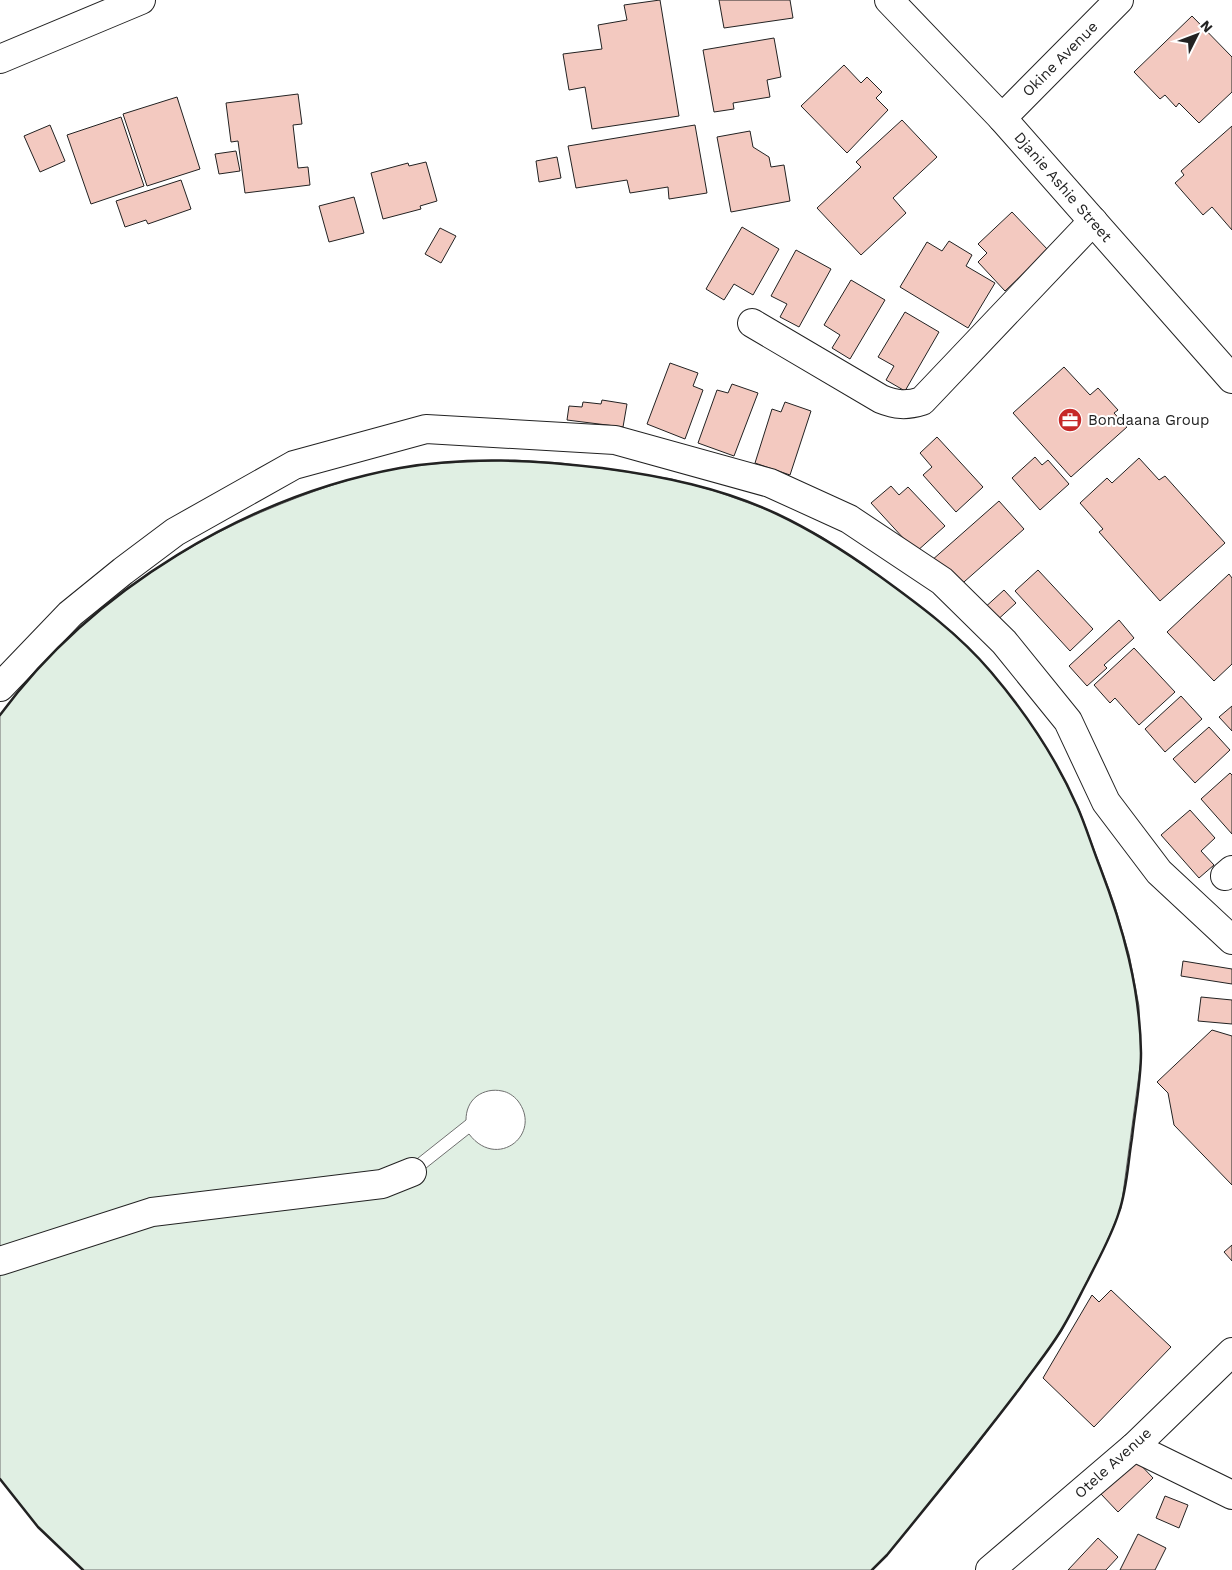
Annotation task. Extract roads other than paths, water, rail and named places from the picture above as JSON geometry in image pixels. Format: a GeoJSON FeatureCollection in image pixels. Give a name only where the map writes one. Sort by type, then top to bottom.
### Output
{"type":"FeatureCollection","features":[{"type":"Feature","properties":{"kind":"street"},"geometry":{"type":"LineString","coordinates":[[0,59],[141,0]]}},
{"type":"Feature","properties":{"kind":"street","name":"Djanie Ashie Street"},"geometry":{"type":"LineString","coordinates":[[889,0],[1002,118],[1232,379]]}},
{"type":"Feature","properties":{"kind":"street","name":"Okine Avenue"},"geometry":{"type":"LineString","coordinates":[[1002,118],[1119,0]]}},
{"type":"Feature","properties":{"kind":"street"},"geometry":{"type":"LineString","coordinates":[[752,323],[881,399],[895,405],[908,405],[922,401],[1093,221]]}},
{"type":"Feature","properties":{"kind":"street"},"geometry":{"type":"LineString","coordinates":[[0,687],[70,614],[123,571],[175,532],[294,465],[426,429],[615,440],[770,483],[849,519],[942,581],[1004,642],[1068,721],[1106,802],[1159,872],[1232,940]]}},
{"type":"Feature","properties":{"kind":"street"},"geometry":{"type":"LineString","coordinates":[[0,1261],[152,1212],[382,1184],[412,1172]]}},
{"type":"Feature","properties":{"kind":"street","name":"Otele Avenue"},"geometry":{"type":"LineString","coordinates":[[990,1570],[1134,1447],[1232,1352]]}},
{"type":"Feature","properties":{"kind":"street"},"geometry":{"type":"LineString","coordinates":[[1134,1447],[1232,1494]]}},
{"type":"Feature","properties":{"kind":"place","name":"Bondaana Group"},"geometry":{"type":"Point","coordinates":[1070,420]}}]}
